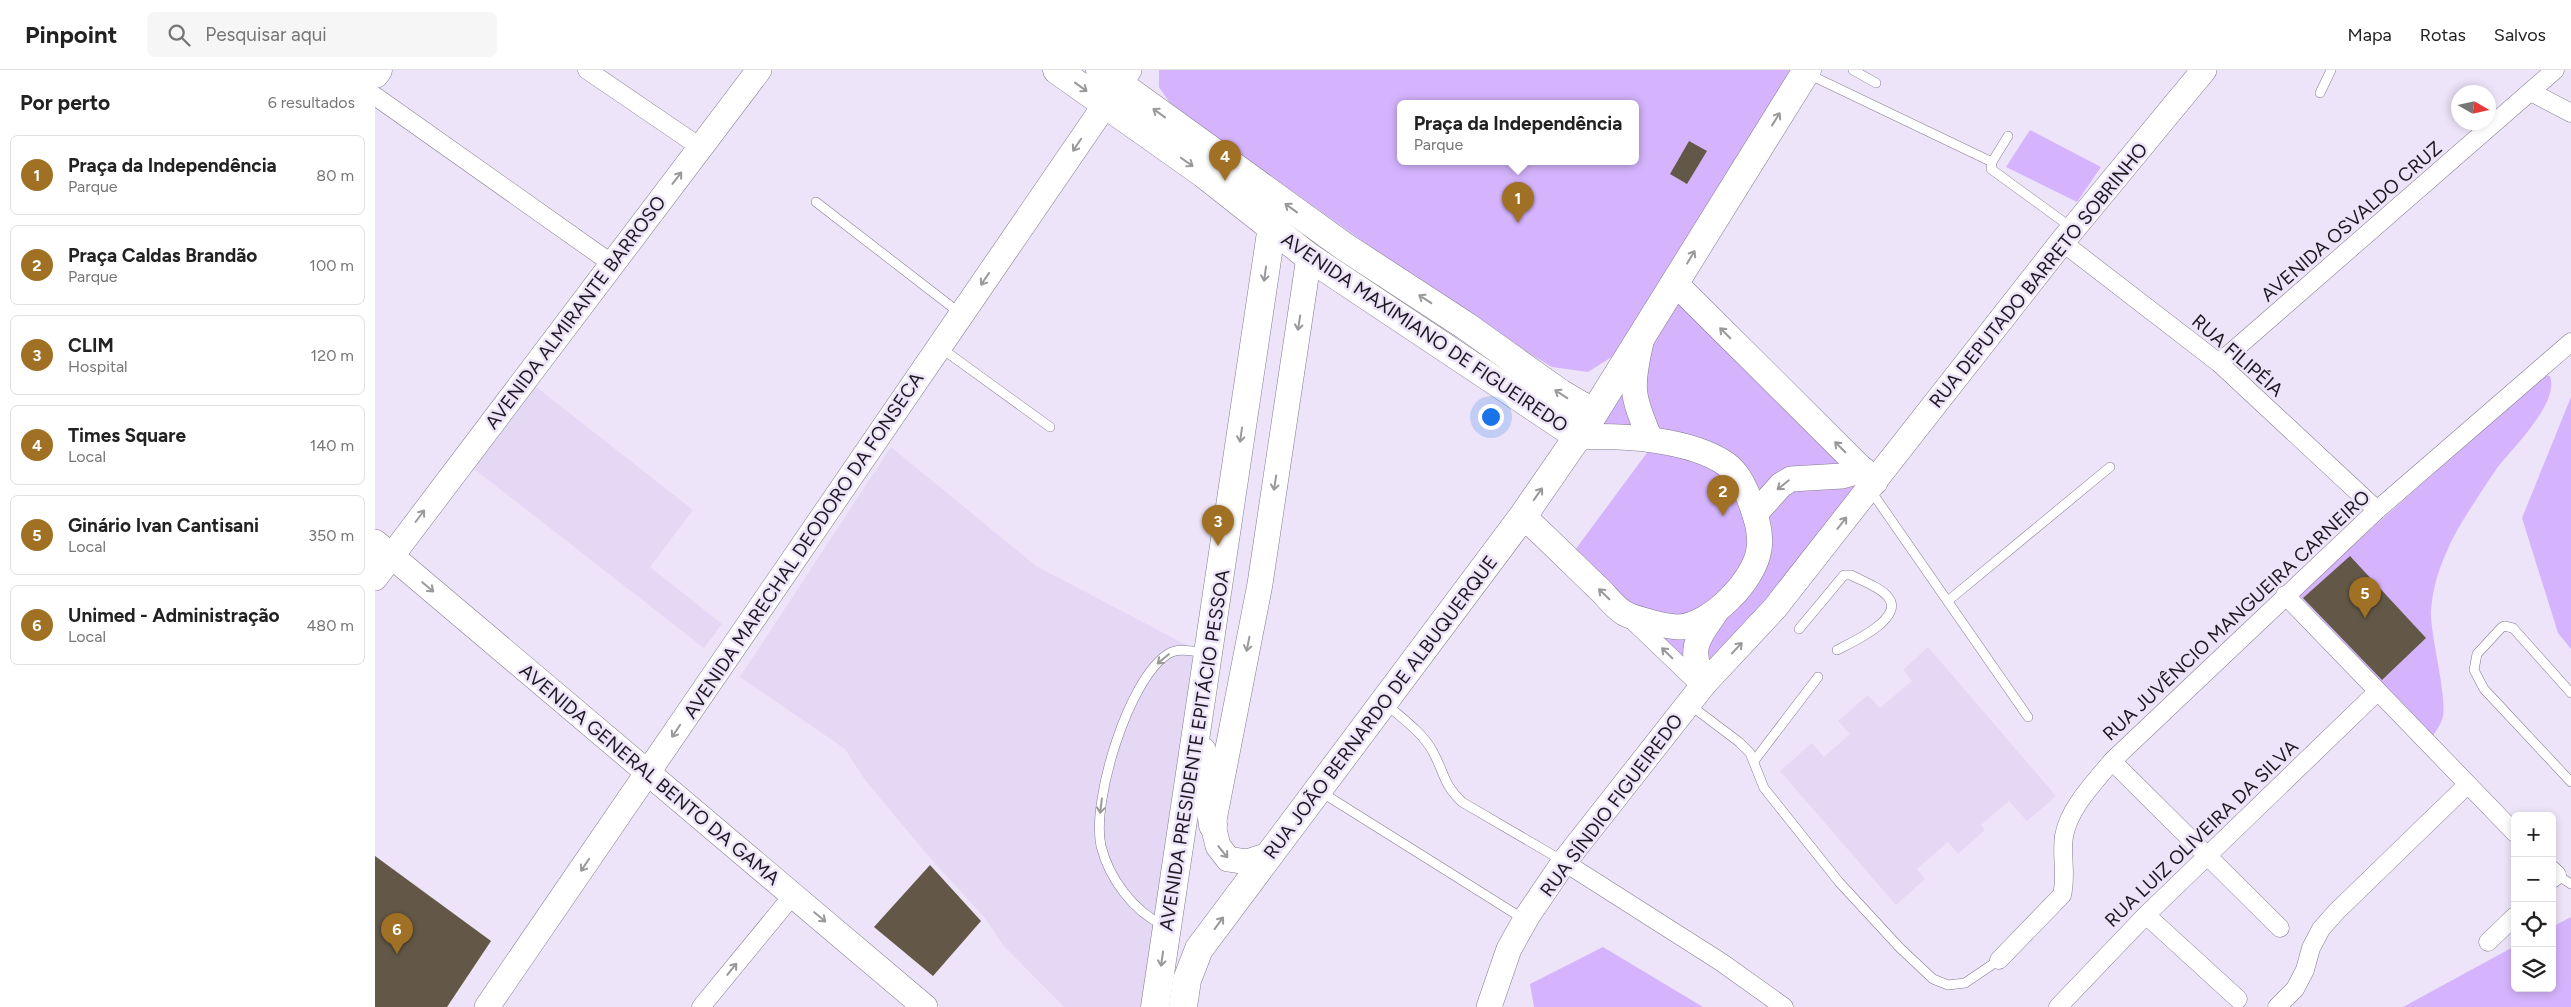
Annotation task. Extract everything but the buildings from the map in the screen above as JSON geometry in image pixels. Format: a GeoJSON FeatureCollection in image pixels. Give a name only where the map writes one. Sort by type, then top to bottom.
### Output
{"type":"FeatureCollection","features":[{"type":"Feature","properties":{"kind":"main road"},"geometry":{"type":"LineString","coordinates":[[375,74],[378,70]]}},
{"type":"Feature","properties":{"kind":"main road"},"geometry":{"type":"LineString","coordinates":[[1057,70],[1113,82],[1345,247],[1466,326],[1560,393],[1594,413]]}},
{"type":"Feature","properties":{"kind":"main road","name":"RUA JOÃO BERNARDO DE ALBUQUERQUE"},"geometry":{"type":"LineString","coordinates":[[1183,1007],[1187,980],[1199,949],[1268,855],[1385,703],[1579,437],[1642,340],[1720,208],[1807,71]]}},
{"type":"Feature","properties":{"kind":"main road","name":"AVENIDA MAXIMIANO DE FIGUEIREDO"},"geometry":{"type":"LineString","coordinates":[[1113,82],[1204,174],[1309,257],[1579,437]]}},
{"type":"Feature","properties":{"kind":"main road","name":"AVENIDA PRESIDENTE EPITÁCIO PESSOA"},"geometry":{"type":"LineString","coordinates":[[1155,1007],[1272,226]]}},
{"type":"Feature","properties":{"kind":"main road"},"geometry":{"type":"LineString","coordinates":[[1198,720],[1213,825]]}},
{"type":"Feature","properties":{"kind":"street"},"geometry":{"type":"LineString","coordinates":[[587,70],[700,147]]}},
{"type":"Feature","properties":{"kind":"street","name":"AVENIDA ALMIRANTE BARROSO"},"geometry":{"type":"LineString","coordinates":[[375,578],[383,549],[611,263],[759,70]]}},
{"type":"Feature","properties":{"kind":"street","name":"RUA DEPUTADO BARRETO SOBRINHO"},"geometry":{"type":"LineString","coordinates":[[1769,613],[1869,480],[2203,70]]}},
{"type":"Feature","properties":{"kind":"street","name":"AVENIDA OSVALDO CRUZ"},"geometry":{"type":"LineString","coordinates":[[2219,363],[2555,70]]}},
{"type":"Feature","properties":{"kind":"street","name":"AVENIDA MARECHAL DEODORO DA FONSECA"},"geometry":{"type":"LineString","coordinates":[[487,1007],[961,314],[1113,82]]}},
{"type":"Feature","properties":{"kind":"street"},"geometry":{"type":"LineString","coordinates":[[2531,92],[2571,113]]}},
{"type":"Feature","properties":{"kind":"street"},"geometry":{"type":"LineString","coordinates":[[375,96],[611,263]]}},
{"type":"Feature","properties":{"kind":"street","name":"RUA FILIPÉIA"},"geometry":{"type":"LineString","coordinates":[[2067,235],[2219,363],[2377,510]]}},
{"type":"Feature","properties":{"kind":"street","name":"AVENIDA PRESIDENTE EPITÁCIO PESSOA"},"geometry":{"type":"LineString","coordinates":[[1268,855],[1247,862],[1228,859],[1218,846],[1213,825],[1259,584],[1309,257]]}},
{"type":"Feature","properties":{"kind":"street"},"geometry":{"type":"LineString","coordinates":[[1675,284],[1869,480]]}},
{"type":"Feature","properties":{"kind":"street"},"geometry":{"type":"LineString","coordinates":[[1642,340],[1633,386],[1637,406],[1650,439]]}},
{"type":"Feature","properties":{"kind":"street","name":"RUA JUVÊNCIO MANGUEIRA CARNEIRO"},"geometry":{"type":"LineString","coordinates":[[1999,960],[2062,895],[2064,836],[2069,821],[2084,796],[2112,761],[2285,595],[2377,510],[2571,342]]}},
{"type":"Feature","properties":{"kind":"street"},"geometry":{"type":"LineString","coordinates":[[1579,437],[1613,436],[1650,439],[1708,454],[1727,464],[1740,477],[1755,514],[1760,547],[1757,562],[1700,636],[1695,649],[1698,691]]}},
{"type":"Feature","properties":{"kind":"street"},"geometry":{"type":"LineString","coordinates":[[1755,514],[1781,485],[1791,479],[1843,476],[1869,480]]}},
{"type":"Feature","properties":{"kind":"street"},"geometry":{"type":"LineString","coordinates":[[1523,516],[1624,612],[1698,691]]}},
{"type":"Feature","properties":{"kind":"street","name":"AVENIDA GENERAL BENTO DA GAMA"},"geometry":{"type":"LineString","coordinates":[[383,549],[925,1007]]}},
{"type":"Feature","properties":{"kind":"street"},"geometry":{"type":"LineString","coordinates":[[1624,612],[1679,627],[1695,622],[1733,594],[1767,587],[1769,613]]}},
{"type":"Feature","properties":{"kind":"street"},"geometry":{"type":"LineString","coordinates":[[2285,595],[2467,786],[2511,829]]}},
{"type":"Feature","properties":{"kind":"street","name":"RUA SÍNDIO FIGUEIREDO"},"geometry":{"type":"LineString","coordinates":[[1489,1007],[1519,917],[1698,691],[1769,613]]}},
{"type":"Feature","properties":{"kind":"street","name":"RUA LUIZ OLIVEIRA DA SILVA"},"geometry":{"type":"LineString","coordinates":[[2064,1005],[2146,915],[2377,692]]}},
{"type":"Feature","properties":{"kind":"street"},"geometry":{"type":"LineString","coordinates":[[2112,761],[2280,928]]}},
{"type":"Feature","properties":{"kind":"street"},"geometry":{"type":"LineString","coordinates":[[2277,1007],[2295,989],[2305,970],[2311,948],[2321,929],[2336,912],[2467,786]]}},
{"type":"Feature","properties":{"kind":"street"},"geometry":{"type":"LineString","coordinates":[[1564,862],[1721,962],[1784,1007]]}},
{"type":"Feature","properties":{"kind":"street"},"geometry":{"type":"LineString","coordinates":[[701,1007],[793,895]]}},
{"type":"Feature","properties":{"kind":"street"},"geometry":{"type":"LineString","coordinates":[[2146,915],[2238,999]]}},
{"type":"Feature","properties":{"kind":"street"},"geometry":{"type":"LineString","coordinates":[[2488,942],[2511,920]]}},
{"type":"Feature","properties":{"kind":"lane"},"geometry":{"type":"LineString","coordinates":[[1853,70],[1876,83]]}},
{"type":"Feature","properties":{"kind":"lane"},"geometry":{"type":"LineString","coordinates":[[2320,93],[2331,70]]}},
{"type":"Feature","properties":{"kind":"lane"},"geometry":{"type":"LineString","coordinates":[[1807,71],[1991,162]]}},
{"type":"Feature","properties":{"kind":"lane"},"geometry":{"type":"LineString","coordinates":[[2008,136],[1991,162],[1991,169],[2067,235]]}},
{"type":"Feature","properties":{"kind":"lane"},"geometry":{"type":"LineString","coordinates":[[816,202],[961,314]]}},
{"type":"Feature","properties":{"kind":"lane"},"geometry":{"type":"LineString","coordinates":[[939,346],[1051,427]]}},
{"type":"Feature","properties":{"kind":"lane"},"geometry":{"type":"LineString","coordinates":[[1949,600],[2110,467]]}},
{"type":"Feature","properties":{"kind":"lane"},"geometry":{"type":"LineString","coordinates":[[1869,480],[2028,717]]}},
{"type":"Feature","properties":{"kind":"lane"},"geometry":{"type":"LineString","coordinates":[[1799,628],[1844,575],[1851,575],[1888,597],[1893,605],[1891,613],[1871,632],[1837,650]]}},
{"type":"Feature","properties":{"kind":"lane"},"geometry":{"type":"LineString","coordinates":[[2571,693],[2513,628],[2508,626],[2501,628],[2477,654],[2474,670],[2481,683],[2571,782]]}},
{"type":"Feature","properties":{"kind":"lane"},"geometry":{"type":"LineString","coordinates":[[1167,927],[1153,920],[1138,908],[1121,888],[1108,866],[1101,845],[1100,812],[1104,787],[1125,719],[1150,670],[1170,652],[1183,650],[1209,653]]}},
{"type":"Feature","properties":{"kind":"lane"},"geometry":{"type":"LineString","coordinates":[[1755,762],[1818,677]]}},
{"type":"Feature","properties":{"kind":"lane"},"geometry":{"type":"LineString","coordinates":[[1698,691],[1755,762],[1764,788],[1839,882],[1900,948],[1933,979],[1948,985],[1965,983],[1999,960]]}},
{"type":"Feature","properties":{"kind":"lane"},"geometry":{"type":"LineString","coordinates":[[1385,703],[1422,737],[1433,752],[1449,789],[1462,802],[1564,862]]}},
{"type":"Feature","properties":{"kind":"lane"},"geometry":{"type":"LineString","coordinates":[[1318,790],[1519,917]]}},
{"type":"Feature","properties":{"kind":"shaded area"},"geometry":{"type":"Polygon","coordinates":[[[1159,70],[1791,70],[1618,353],[1588,372],[1552,367],[1473,319],[1172,106],[1159,87],[1159,70]]]}},
{"type":"Feature","properties":{"kind":"shaded area"},"geometry":{"type":"Polygon","coordinates":[[[2030,130],[2101,167],[2077,202],[2006,167],[2030,130]]]}},
{"type":"Feature","properties":{"kind":"shaded area"},"geometry":{"type":"Polygon","coordinates":[[[1676,299],[1875,482],[1704,684],[1575,550],[1649,450],[1598,427],[1676,299]]]}},
{"type":"Feature","properties":{"kind":"shaded area"},"geometry":{"type":"Polygon","coordinates":[[[2544,375],[2550,376],[2551,387],[2548,400],[2532,426],[2495,471],[2472,506],[2451,542],[2438,575],[2433,592],[2431,622],[2441,684],[2443,711],[2442,720],[2433,736],[2298,594],[2544,375]]]}},
{"type":"Feature","properties":{"kind":"shaded area"},"geometry":{"type":"Polygon","coordinates":[[[531,383],[693,510],[650,567],[722,624],[704,648],[469,465],[531,383]]]}},
{"type":"Feature","properties":{"kind":"shaded area"},"geometry":{"type":"Polygon","coordinates":[[[2571,397],[2571,649],[2558,633],[2522,518],[2571,397]]]}},
{"type":"Feature","properties":{"kind":"shaded area"},"geometry":{"type":"Polygon","coordinates":[[[891,447],[1036,566],[1198,651],[1144,1000],[1140,1007],[1064,1007],[1003,945],[985,918],[924,851],[865,780],[845,749],[740,677],[891,447]]]}},
{"type":"Feature","properties":{"kind":"shaded area"},"geometry":{"type":"Polygon","coordinates":[[[1928,647],[2056,796],[2027,821],[2009,801],[1981,825],[1985,830],[1958,854],[1948,842],[1917,869],[1925,879],[1896,905],[1780,771],[1812,743],[1824,757],[1850,734],[1838,721],[1868,695],[1880,708],[1912,681],[1903,670],[1928,647]]]}},
{"type":"Feature","properties":{"kind":"shaded area"},"geometry":{"type":"Polygon","coordinates":[[[2571,917],[2571,1007],[2403,1007],[2511,948],[2511,992],[2556,992],[2556,925],[2571,917]]]}},
{"type":"Feature","properties":{"kind":"shaded area"},"geometry":{"type":"Polygon","coordinates":[[[1603,947],[1703,1007],[1534,1007],[1530,984],[1603,947]]]}},
{"type":"Feature","properties":{"kind":"place","name":"Times Square"},"geometry":{"type":"Point","coordinates":[1225,181]}},
{"type":"Feature","properties":{"kind":"place","name":"Praça da Independência"},"geometry":{"type":"Point","coordinates":[1518,223]}},
{"type":"Feature","properties":{"kind":"place","name":"Praça Caldas Brandão"},"geometry":{"type":"Point","coordinates":[1723,516]}},
{"type":"Feature","properties":{"kind":"place","name":"CLIM"},"geometry":{"type":"Point","coordinates":[1218,546]}},
{"type":"Feature","properties":{"kind":"place","name":"Ginário Ivan Cantisani"},"geometry":{"type":"Point","coordinates":[2365,618]}},
{"type":"Feature","properties":{"kind":"place","name":"Unimed - Administração"},"geometry":{"type":"Point","coordinates":[397,954]}}]}
